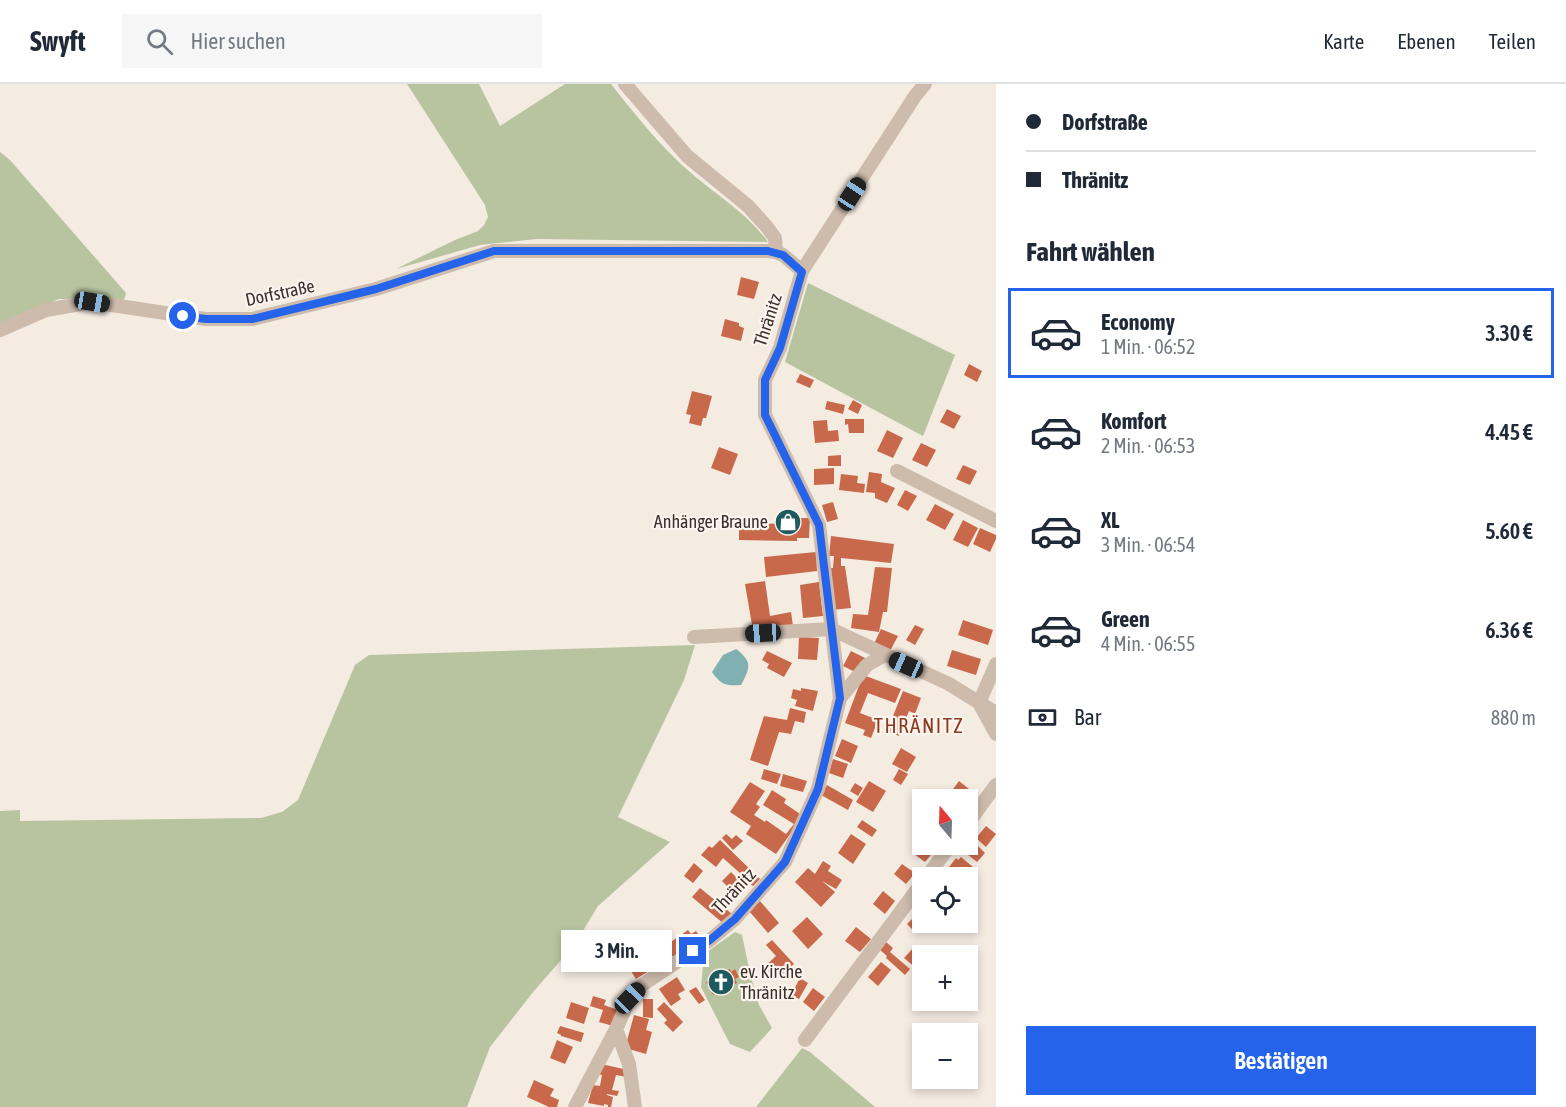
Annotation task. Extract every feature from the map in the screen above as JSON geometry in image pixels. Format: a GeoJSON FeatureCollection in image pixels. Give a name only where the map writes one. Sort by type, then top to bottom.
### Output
{"type":"FeatureCollection","features":[{"type":"Feature","properties":{"kind":"street"},"geometry":{"type":"LineString","coordinates":[[625,84],[687,156],[748,206],[767,226],[775,238],[776,252],[783,255],[802,272]]}},
{"type":"Feature","properties":{"kind":"street","name":"Thränitz"},"geometry":{"type":"LineString","coordinates":[[575,1107],[630,998],[642,985],[710,940],[735,919],[785,862],[818,789],[840,698],[819,525],[765,415],[765,380],[780,348],[802,272],[925,84]]}},
{"type":"Feature","properties":{"kind":"street","name":"Dorfstraße"},"geometry":{"type":"LineString","coordinates":[[0,330],[46,310],[92,302],[206,319],[252,319],[376,289],[494,251],[776,252]]}},
{"type":"Feature","properties":{"kind":"street"},"geometry":{"type":"LineString","coordinates":[[897,471],[996,521]]}},
{"type":"Feature","properties":{"kind":"street"},"geometry":{"type":"LineString","coordinates":[[694,638],[831,629],[949,684],[996,713]]}},
{"type":"Feature","properties":{"kind":"street","name":"Thränitz"},"geometry":{"type":"LineString","coordinates":[[840,698],[867,665],[885,655]]}},
{"type":"Feature","properties":{"kind":"street"},"geometry":{"type":"LineString","coordinates":[[979,703],[996,664]]}},
{"type":"Feature","properties":{"kind":"street"},"geometry":{"type":"LineString","coordinates":[[979,703],[996,734]]}},
{"type":"Feature","properties":{"kind":"street"},"geometry":{"type":"LineString","coordinates":[[978,809],[996,784]]}},
{"type":"Feature","properties":{"kind":"street"},"geometry":{"type":"LineString","coordinates":[[805,1040],[912,896]]}},
{"type":"Feature","properties":{"kind":"street"},"geometry":{"type":"LineString","coordinates":[[616,1029],[629,1064],[635,1107]]}},
{"type":"Feature","properties":{"kind":"green space"},"geometry":{"type":"Polygon","coordinates":[[[407,84],[479,84],[500,126],[565,84],[611,84],[670,153],[692,174],[742,214],[768,242],[537,239],[480,245],[396,269],[478,231],[488,217],[485,205],[407,84]]]}},
{"type":"Feature","properties":{"kind":"green space"},"geometry":{"type":"Polygon","coordinates":[[[0,152],[10,160],[126,293],[124,300],[59,299],[0,323],[0,152]]]}},
{"type":"Feature","properties":{"kind":"green space"},"geometry":{"type":"Polygon","coordinates":[[[808,283],[955,355],[923,436],[785,362],[808,283]]]}},
{"type":"Feature","properties":{"kind":"green space"},"geometry":{"type":"Polygon","coordinates":[[[695,645],[684,680],[618,817],[670,842],[598,906],[575,944],[490,1047],[467,1107],[0,1107],[0,811],[20,810],[20,821],[261,818],[282,812],[298,800],[355,665],[369,655],[695,645]]]}},
{"type":"Feature","properties":{"kind":"green space"},"geometry":{"type":"Polygon","coordinates":[[[735,932],[742,935],[759,1005],[772,1028],[750,1052],[730,1044],[701,987],[704,954],[735,932]]]}},
{"type":"Feature","properties":{"kind":"green space"},"geometry":{"type":"Polygon","coordinates":[[[802,1048],[810,1052],[875,1107],[756,1107],[802,1048]]]}},
{"type":"Feature","properties":{"kind":"water"},"geometry":{"type":"Polygon","coordinates":[[[736,649],[745,658],[748,670],[741,685],[728,685],[718,680],[712,672],[723,655],[736,649]]]}},
{"type":"Feature","properties":{"kind":"building"},"geometry":{"type":"Polygon","coordinates":[[[741,277],[759,282],[754,299],[737,295],[741,277]]]}},
{"type":"Feature","properties":{"kind":"building"},"geometry":{"type":"Polygon","coordinates":[[[725,319],[739,323],[739,326],[744,328],[741,341],[721,336],[725,319]]]}},
{"type":"Feature","properties":{"kind":"building"},"geometry":{"type":"Polygon","coordinates":[[[969,364],[982,371],[977,382],[964,375],[969,364]]]}},
{"type":"Feature","properties":{"kind":"building"},"geometry":{"type":"Polygon","coordinates":[[[800,374],[814,380],[810,388],[796,382],[800,374]]]}},
{"type":"Feature","properties":{"kind":"building"},"geometry":{"type":"Polygon","coordinates":[[[692,391],[712,396],[706,418],[703,418],[701,426],[689,423],[691,415],[686,414],[692,391]]]}},
{"type":"Feature","properties":{"kind":"building"},"geometry":{"type":"Polygon","coordinates":[[[853,400],[862,405],[858,414],[848,409],[853,400]]]}},
{"type":"Feature","properties":{"kind":"building"},"geometry":{"type":"Polygon","coordinates":[[[827,401],[845,405],[843,414],[825,409],[827,401]]]}},
{"type":"Feature","properties":{"kind":"building"},"geometry":{"type":"Polygon","coordinates":[[[947,409],[961,416],[954,429],[940,422],[947,409]]]}},
{"type":"Feature","properties":{"kind":"building"},"geometry":{"type":"Polygon","coordinates":[[[845,419],[864,419],[864,433],[849,433],[845,419]]]}},
{"type":"Feature","properties":{"kind":"building"},"geometry":{"type":"Polygon","coordinates":[[[827,420],[828,431],[838,430],[839,441],[815,443],[813,421],[827,420]]]}},
{"type":"Feature","properties":{"kind":"building"},"geometry":{"type":"Polygon","coordinates":[[[887,430],[903,438],[893,458],[877,451],[887,430]]]}},
{"type":"Feature","properties":{"kind":"building"},"geometry":{"type":"Polygon","coordinates":[[[921,443],[936,450],[927,467],[912,460],[921,443]]]}},
{"type":"Feature","properties":{"kind":"building"},"geometry":{"type":"Polygon","coordinates":[[[719,447],[738,454],[730,475],[711,468],[719,447]]]}},
{"type":"Feature","properties":{"kind":"building"},"geometry":{"type":"Polygon","coordinates":[[[841,455],[841,466],[828,466],[828,456],[841,455]]]}},
{"type":"Feature","properties":{"kind":"building"},"geometry":{"type":"Polygon","coordinates":[[[963,465],[977,471],[970,485],[956,479],[963,465]]]}},
{"type":"Feature","properties":{"kind":"building"},"geometry":{"type":"Polygon","coordinates":[[[834,468],[834,484],[814,485],[814,469],[834,468]]]}},
{"type":"Feature","properties":{"kind":"building"},"geometry":{"type":"Polygon","coordinates":[[[869,472],[882,474],[881,482],[895,488],[887,503],[875,498],[875,493],[866,492],[869,472]]]}},
{"type":"Feature","properties":{"kind":"building"},"geometry":{"type":"Polygon","coordinates":[[[841,474],[858,476],[857,483],[865,484],[864,493],[839,490],[841,474]]]}},
{"type":"Feature","properties":{"kind":"building"},"geometry":{"type":"Polygon","coordinates":[[[905,490],[917,496],[908,511],[897,505],[905,490]]]}},
{"type":"Feature","properties":{"kind":"building"},"geometry":{"type":"Polygon","coordinates":[[[833,502],[838,519],[827,522],[822,505],[833,502]]]}},
{"type":"Feature","properties":{"kind":"building"},"geometry":{"type":"Polygon","coordinates":[[[935,504],[954,514],[945,530],[926,520],[935,504]]]}},
{"type":"Feature","properties":{"kind":"building"},"geometry":{"type":"Polygon","coordinates":[[[793,518],[810,518],[809,538],[797,538],[797,541],[739,540],[739,523],[793,524],[793,518]]]}},
{"type":"Feature","properties":{"kind":"building"},"geometry":{"type":"Polygon","coordinates":[[[963,520],[978,528],[968,547],[953,540],[963,520]]]}},
{"type":"Feature","properties":{"kind":"building"},"geometry":{"type":"Polygon","coordinates":[[[980,528],[996,535],[990,552],[973,544],[980,528]]]}},
{"type":"Feature","properties":{"kind":"building"},"geometry":{"type":"Polygon","coordinates":[[[831,536],[894,544],[891,563],[841,558],[841,566],[845,566],[851,608],[832,610],[827,568],[833,568],[834,556],[829,556],[831,536]]]}},
{"type":"Feature","properties":{"kind":"building"},"geometry":{"type":"Polygon","coordinates":[[[816,552],[817,571],[766,577],[764,557],[816,552]]]}},
{"type":"Feature","properties":{"kind":"building"},"geometry":{"type":"Polygon","coordinates":[[[875,567],[892,568],[887,612],[883,612],[879,632],[851,628],[853,614],[868,615],[875,567]]]}},
{"type":"Feature","properties":{"kind":"building"},"geometry":{"type":"Polygon","coordinates":[[[765,581],[770,616],[791,612],[793,626],[753,631],[745,584],[765,581]]]}},
{"type":"Feature","properties":{"kind":"building"},"geometry":{"type":"Polygon","coordinates":[[[819,582],[823,616],[803,618],[800,585],[819,582]]]}},
{"type":"Feature","properties":{"kind":"building"},"geometry":{"type":"Polygon","coordinates":[[[963,620],[993,630],[988,645],[958,635],[963,620]]]}},
{"type":"Feature","properties":{"kind":"building"},"geometry":{"type":"Polygon","coordinates":[[[915,625],[924,629],[915,645],[906,640],[915,625]]]}},
{"type":"Feature","properties":{"kind":"building"},"geometry":{"type":"Polygon","coordinates":[[[881,629],[898,636],[890,651],[874,644],[881,629]]]}},
{"type":"Feature","properties":{"kind":"building"},"geometry":{"type":"Polygon","coordinates":[[[799,637],[819,638],[817,660],[798,659],[799,637]]]}},
{"type":"Feature","properties":{"kind":"building"},"geometry":{"type":"Polygon","coordinates":[[[952,650],[981,659],[976,675],[947,666],[952,650]]]}},
{"type":"Feature","properties":{"kind":"building"},"geometry":{"type":"Polygon","coordinates":[[[767,651],[792,663],[784,677],[767,668],[769,664],[762,660],[767,651]]]}},
{"type":"Feature","properties":{"kind":"building"},"geometry":{"type":"Polygon","coordinates":[[[851,651],[867,659],[859,674],[843,666],[851,651]]]}},
{"type":"Feature","properties":{"kind":"building","name":"Thränitz"},"geometry":{"type":"Polygon","coordinates":[[[863,675],[901,689],[895,703],[868,693],[860,713],[878,720],[871,738],[863,735],[865,730],[845,723],[863,675]]]}},
{"type":"Feature","properties":{"kind":"building"},"geometry":{"type":"Polygon","coordinates":[[[801,688],[818,691],[813,711],[795,706],[797,700],[791,698],[793,689],[801,691],[801,688]]]}},
{"type":"Feature","properties":{"kind":"building"},"geometry":{"type":"Polygon","coordinates":[[[903,691],[921,698],[915,714],[909,711],[899,736],[887,731],[903,691]]]}},
{"type":"Feature","properties":{"kind":"building"},"geometry":{"type":"Polygon","coordinates":[[[790,708],[806,712],[804,723],[795,721],[791,734],[779,732],[768,766],[750,760],[764,716],[787,720],[790,708]]]}},
{"type":"Feature","properties":{"kind":"building"},"geometry":{"type":"Polygon","coordinates":[[[842,739],[858,746],[851,763],[835,756],[842,739]]]}},
{"type":"Feature","properties":{"kind":"building"},"geometry":{"type":"Polygon","coordinates":[[[901,748],[916,757],[907,772],[892,764],[901,748]]]}},
{"type":"Feature","properties":{"kind":"building"},"geometry":{"type":"Polygon","coordinates":[[[833,759],[848,764],[843,778],[829,773],[833,759]]]}},
{"type":"Feature","properties":{"kind":"building"},"geometry":{"type":"Polygon","coordinates":[[[764,769],[781,774],[777,784],[761,779],[764,769]]]}},
{"type":"Feature","properties":{"kind":"building"},"geometry":{"type":"Polygon","coordinates":[[[899,769],[908,774],[901,785],[893,780],[899,769]]]}},
{"type":"Feature","properties":{"kind":"building"},"geometry":{"type":"Polygon","coordinates":[[[783,774],[807,781],[803,792],[780,786],[783,774]]]}},
{"type":"Feature","properties":{"kind":"building"},"geometry":{"type":"Polygon","coordinates":[[[869,781],[886,791],[873,812],[856,802],[869,781]]]}},
{"type":"Feature","properties":{"kind":"building"},"geometry":{"type":"Polygon","coordinates":[[[959,781],[969,789],[953,789],[959,781]]]}},
{"type":"Feature","properties":{"kind":"building"},"geometry":{"type":"Polygon","coordinates":[[[750,782],[765,791],[756,804],[760,807],[754,815],[765,822],[766,820],[786,834],[794,824],[763,805],[772,790],[786,799],[784,803],[803,816],[776,854],[746,834],[751,826],[730,812],[750,782]]]}},
{"type":"Feature","properties":{"kind":"building"},"geometry":{"type":"Polygon","coordinates":[[[855,783],[863,788],[858,796],[850,791],[855,783]]]}},
{"type":"Feature","properties":{"kind":"building"},"geometry":{"type":"Polygon","coordinates":[[[827,785],[853,800],[848,810],[821,795],[827,785]]]}},
{"type":"Feature","properties":{"kind":"building"},"geometry":{"type":"Polygon","coordinates":[[[862,820],[877,830],[872,837],[857,827],[862,820]]]}},
{"type":"Feature","properties":{"kind":"building"},"geometry":{"type":"Polygon","coordinates":[[[986,826],[996,834],[986,847],[978,840],[978,836],[986,826]]]}},
{"type":"Feature","properties":{"kind":"building"},"geometry":{"type":"Polygon","coordinates":[[[726,834],[732,839],[736,835],[743,841],[733,850],[722,838],[726,834]]]}},
{"type":"Feature","properties":{"kind":"building"},"geometry":{"type":"Polygon","coordinates":[[[851,834],[866,844],[853,864],[838,853],[851,834]]]}},
{"type":"Feature","properties":{"kind":"building"},"geometry":{"type":"Polygon","coordinates":[[[720,840],[760,879],[753,886],[749,883],[737,896],[722,881],[731,872],[737,878],[741,874],[723,858],[716,867],[701,855],[709,846],[712,848],[720,840]]]}},
{"type":"Feature","properties":{"kind":"building"},"geometry":{"type":"Polygon","coordinates":[[[978,846],[985,853],[977,862],[968,855],[978,855],[978,846]]]}},
{"type":"Feature","properties":{"kind":"building"},"geometry":{"type":"Polygon","coordinates":[[[915,855],[931,855],[925,862],[915,855]]]}},
{"type":"Feature","properties":{"kind":"building"},"geometry":{"type":"Polygon","coordinates":[[[961,857],[973,867],[949,867],[956,858],[958,860],[961,857]]]}},
{"type":"Feature","properties":{"kind":"building"},"geometry":{"type":"Polygon","coordinates":[[[823,861],[831,866],[828,871],[842,880],[836,889],[822,881],[835,892],[821,907],[795,882],[808,868],[815,874],[823,861]]]}},
{"type":"Feature","properties":{"kind":"building"},"geometry":{"type":"Polygon","coordinates":[[[694,863],[703,871],[693,883],[684,876],[694,863]]]}},
{"type":"Feature","properties":{"kind":"building"},"geometry":{"type":"Polygon","coordinates":[[[902,864],[912,871],[912,877],[906,884],[894,874],[902,864]]]}},
{"type":"Feature","properties":{"kind":"building"},"geometry":{"type":"Polygon","coordinates":[[[700,888],[732,914],[724,924],[692,897],[700,888]]]}},
{"type":"Feature","properties":{"kind":"building"},"geometry":{"type":"Polygon","coordinates":[[[883,891],[895,901],[885,914],[873,904],[883,891]]]}},
{"type":"Feature","properties":{"kind":"building"},"geometry":{"type":"Polygon","coordinates":[[[760,901],[779,923],[768,933],[749,911],[760,901]]]}},
{"type":"Feature","properties":{"kind":"building"},"geometry":{"type":"Polygon","coordinates":[[[807,917],[823,934],[808,949],[792,931],[807,917]]]}},
{"type":"Feature","properties":{"kind":"building"},"geometry":{"type":"Polygon","coordinates":[[[912,919],[912,929],[907,924],[912,919]]]}},
{"type":"Feature","properties":{"kind":"building"},"geometry":{"type":"Polygon","coordinates":[[[856,927],[871,939],[860,952],[845,941],[856,927]]]}},
{"type":"Feature","properties":{"kind":"building"},"geometry":{"type":"Polygon","coordinates":[[[688,930],[691,934],[696,931],[701,938],[676,961],[665,946],[688,930]]]}},
{"type":"Feature","properties":{"kind":"building"},"geometry":{"type":"Polygon","coordinates":[[[649,938],[654,943],[645,953],[640,947],[649,938]]]}},
{"type":"Feature","properties":{"kind":"building"},"geometry":{"type":"Polygon","coordinates":[[[772,940],[794,964],[776,980],[764,967],[776,956],[766,945],[772,940]]]}},
{"type":"Feature","properties":{"kind":"building"},"geometry":{"type":"Polygon","coordinates":[[[886,942],[893,948],[890,952],[910,969],[905,975],[879,949],[886,942]]]}},
{"type":"Feature","properties":{"kind":"building"},"geometry":{"type":"Polygon","coordinates":[[[912,949],[912,965],[904,958],[912,949]]]}},
{"type":"Feature","properties":{"kind":"building"},"geometry":{"type":"Polygon","coordinates":[[[650,956],[657,966],[636,979],[629,968],[650,956]]]}},
{"type":"Feature","properties":{"kind":"building"},"geometry":{"type":"Polygon","coordinates":[[[881,962],[891,970],[878,986],[868,977],[881,962]]]}},
{"type":"Feature","properties":{"kind":"building","name":"ev. Kirche Thränitz"},"geometry":{"type":"Polygon","coordinates":[[[730,969],[731,972],[735,969],[739,977],[735,979],[737,983],[713,995],[706,982],[730,969]]]}},
{"type":"Feature","properties":{"kind":"building"},"geometry":{"type":"Polygon","coordinates":[[[677,977],[685,990],[678,994],[681,999],[671,1006],[659,989],[677,977]]]}},
{"type":"Feature","properties":{"kind":"building"},"geometry":{"type":"Polygon","coordinates":[[[800,978],[808,983],[799,999],[791,995],[800,978]]]}},
{"type":"Feature","properties":{"kind":"building"},"geometry":{"type":"Polygon","coordinates":[[[696,987],[705,1000],[699,1004],[689,991],[696,987]]]}},
{"type":"Feature","properties":{"kind":"building"},"geometry":{"type":"Polygon","coordinates":[[[813,988],[825,997],[814,1011],[803,1002],[813,988]]]}},
{"type":"Feature","properties":{"kind":"building"},"geometry":{"type":"Polygon","coordinates":[[[593,996],[606,1000],[604,1005],[618,1010],[613,1026],[599,1022],[603,1010],[590,1006],[593,996]]]}},
{"type":"Feature","properties":{"kind":"building"},"geometry":{"type":"Polygon","coordinates":[[[643,999],[653,999],[653,1018],[643,1017],[643,999]]]}},
{"type":"Feature","properties":{"kind":"building"},"geometry":{"type":"Polygon","coordinates":[[[571,1002],[589,1008],[584,1024],[566,1018],[571,1002]]]}},
{"type":"Feature","properties":{"kind":"building"},"geometry":{"type":"Polygon","coordinates":[[[664,1002],[683,1022],[673,1032],[664,1023],[667,1020],[657,1009],[664,1002]]]}},
{"type":"Feature","properties":{"kind":"building"},"geometry":{"type":"Polygon","coordinates":[[[634,1015],[649,1019],[646,1030],[652,1032],[646,1054],[625,1048],[634,1015]]]}},
{"type":"Feature","properties":{"kind":"building"},"geometry":{"type":"Polygon","coordinates":[[[560,1026],[584,1033],[581,1042],[557,1033],[560,1026]]]}},
{"type":"Feature","properties":{"kind":"building"},"geometry":{"type":"Polygon","coordinates":[[[557,1040],[573,1047],[565,1064],[550,1058],[557,1040]]]}},
{"type":"Feature","properties":{"kind":"building"},"geometry":{"type":"Polygon","coordinates":[[[601,1064],[628,1070],[626,1077],[616,1075],[612,1090],[619,1091],[617,1096],[607,1094],[613,1097],[611,1107],[588,1103],[593,1085],[600,1086],[602,1075],[598,1074],[601,1064]]]}},
{"type":"Feature","properties":{"kind":"building"},"geometry":{"type":"Polygon","coordinates":[[[534,1080],[554,1089],[550,1096],[559,1100],[557,1107],[549,1107],[527,1097],[534,1080]]]}},
{"type":"Feature","properties":{"kind":"place","name":"Anhänger Braune"},"geometry":{"type":"Point","coordinates":[788,522]}},
{"type":"Feature","properties":{"kind":"place","name":"ev. Kirche Thränitz"},"geometry":{"type":"Point","coordinates":[721,982]}},
{"type":"Feature","properties":{"kind":"district","name":"THRÄNITZ"},"geometry":{"type":"Point","coordinates":[919,726]}},
{"type":"Feature","properties":{"kind":"route"},"geometry":{"type":"LineString","coordinates":[[183,316],[206,319],[252,319],[376,289],[494,251],[768,251],[783,255],[802,272],[780,348],[765,380],[765,415],[819,525],[840,698],[818,789],[785,862],[735,919],[693,951]]}}]}
